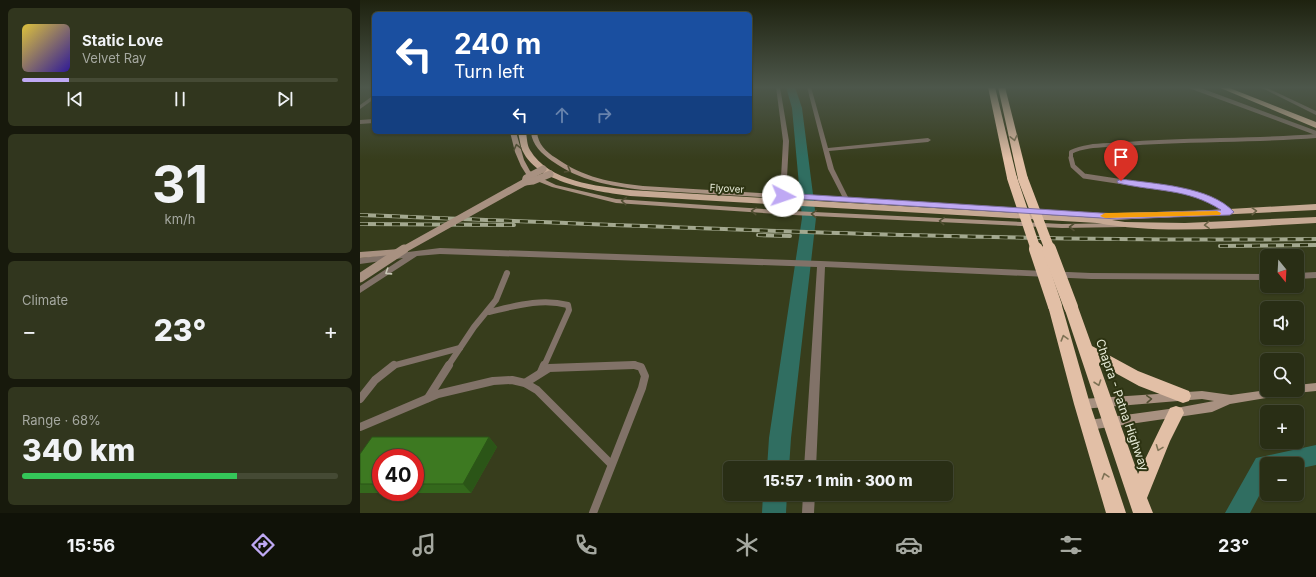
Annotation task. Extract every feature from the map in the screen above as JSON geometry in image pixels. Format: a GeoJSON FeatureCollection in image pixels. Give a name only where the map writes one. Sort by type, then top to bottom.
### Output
{"type":"FeatureCollection","features":[{"type":"Feature","properties":{"kind":"highway"},"geometry":{"type":"LineString","coordinates":[[998,111],[1082,404],[1116,513]]}},
{"type":"Feature","properties":{"kind":"highway"},"geometry":{"type":"LineString","coordinates":[[1006,111],[1017,178]]}},
{"type":"Feature","properties":{"kind":"highway"},"geometry":{"type":"LineString","coordinates":[[1281,111],[1316,125]]}},
{"type":"Feature","properties":{"kind":"highway","name":"Chapra - Patna Highway"},"geometry":{"type":"LineString","coordinates":[[1017,178],[1071,307],[1143,513]]}},
{"type":"Feature","properties":{"kind":"highway"},"geometry":{"type":"LineString","coordinates":[[1086,350],[1135,378],[1154,387],[1183,396]]}},
{"type":"Feature","properties":{"kind":"highway"},"geometry":{"type":"LineString","coordinates":[[1138,497],[1163,438],[1176,414]]}},
{"type":"Feature","properties":{"kind":"main road"},"geometry":{"type":"LineString","coordinates":[[522,134],[525,148],[547,172]]}},
{"type":"Feature","properties":{"kind":"main road","name":"Flyover"},"geometry":{"type":"LineString","coordinates":[[547,172],[598,188],[630,193],[1007,216],[1097,220],[1125,225],[1185,226],[1316,220]]}},
{"type":"Feature","properties":{"kind":"main road","name":"Flyover"},"geometry":{"type":"LineString","coordinates":[[1097,220],[1117,216],[1316,207]]}},
{"type":"Feature","properties":{"kind":"street"},"geometry":{"type":"LineString","coordinates":[[782,111],[786,141],[783,196]]}},
{"type":"Feature","properties":{"kind":"street"},"geometry":{"type":"LineString","coordinates":[[815,111],[831,170],[846,199]]}},
{"type":"Feature","properties":{"kind":"street"},"geometry":{"type":"LineString","coordinates":[[360,122],[372,121]]}},
{"type":"Feature","properties":{"kind":"street"},"geometry":{"type":"LineString","coordinates":[[515,134],[524,169],[544,183],[616,200],[834,216],[1062,226],[1125,225]]}},
{"type":"Feature","properties":{"kind":"street"},"geometry":{"type":"LineString","coordinates":[[535,134],[540,149],[566,169],[589,180],[611,185],[1117,216]]}},
{"type":"Feature","properties":{"kind":"street"},"geometry":{"type":"LineString","coordinates":[[826,150],[928,140]]}},
{"type":"Feature","properties":{"kind":"street"},"geometry":{"type":"LineString","coordinates":[[360,278],[399,252],[525,182],[533,181],[547,172]]}},
{"type":"Feature","properties":{"kind":"street"},"geometry":{"type":"LineString","coordinates":[[360,261],[440,251],[821,264],[1091,276],[1260,277]]}},
{"type":"Feature","properties":{"kind":"street"},"geometry":{"type":"LineString","coordinates":[[360,255],[399,252]]}},
{"type":"Feature","properties":{"kind":"street"},"geometry":{"type":"LineString","coordinates":[[360,290],[417,253]]}},
{"type":"Feature","properties":{"kind":"street"},"geometry":{"type":"LineString","coordinates":[[810,461],[821,264]]}},
{"type":"Feature","properties":{"kind":"street"},"geometry":{"type":"LineString","coordinates":[[1304,276],[1316,275]]}},
{"type":"Feature","properties":{"kind":"street"},"geometry":{"type":"LineString","coordinates":[[1304,388],[1316,386]]}},
{"type":"Feature","properties":{"kind":"street"},"geometry":{"type":"LineString","coordinates":[[1082,404],[1202,395],[1229,400]]}},
{"type":"Feature","properties":{"kind":"street"},"geometry":{"type":"LineString","coordinates":[[1089,425],[1176,414],[1212,407],[1229,400],[1260,395]]}},
{"type":"Feature","properties":{"kind":"street"},"geometry":{"type":"LineString","coordinates":[[808,513],[809,501]]}},
{"type":"Feature","properties":{"kind":"lane"},"geometry":{"type":"LineString","coordinates":[[1258,111],[1316,132]]}},
{"type":"Feature","properties":{"kind":"lane"},"geometry":{"type":"LineString","coordinates":[[1230,212],[1210,200],[1189,192],[1084,176],[1076,171],[1073,166],[1070,156],[1071,152],[1077,149],[1140,143],[1279,140],[1316,136]]}},
{"type":"Feature","properties":{"kind":"lane"},"geometry":{"type":"LineString","coordinates":[[427,398],[469,334],[489,312],[504,285],[507,273]]}},
{"type":"Feature","properties":{"kind":"lane"},"geometry":{"type":"LineString","coordinates":[[489,312],[546,303],[562,302],[568,305],[569,310],[541,372]]}},
{"type":"Feature","properties":{"kind":"lane"},"geometry":{"type":"LineString","coordinates":[[360,399],[371,383],[385,371],[394,366],[460,348]]}},
{"type":"Feature","properties":{"kind":"lane"},"geometry":{"type":"LineString","coordinates":[[525,383],[541,372],[550,368],[634,365],[641,367],[645,376],[642,388],[593,513]]}},
{"type":"Feature","properties":{"kind":"lane"},"geometry":{"type":"LineString","coordinates":[[360,427],[438,394],[493,381],[512,380],[525,383],[547,399],[611,464]]}},
{"type":"Feature","properties":{"kind":"building"},"geometry":{"type":"Polygon","coordinates":[[[372,437],[489,437],[463,484],[424,484],[424,449],[372,449],[372,484],[360,484],[360,454],[372,437]]]}},
{"type":"Feature","properties":{"kind":"waterway"},"geometry":{"type":"LineString","coordinates":[[778,461],[780,438],[809,218],[797,111]]}},
{"type":"Feature","properties":{"kind":"waterway"},"geometry":{"type":"LineString","coordinates":[[1304,457],[1316,455]]}},
{"type":"Feature","properties":{"kind":"waterway"},"geometry":{"type":"LineString","coordinates":[[1237,513],[1260,472]]}},
{"type":"Feature","properties":{"kind":"waterway"},"geometry":{"type":"LineString","coordinates":[[774,513],[775,501]]}},
{"type":"Feature","properties":{"kind":"railway"},"geometry":{"type":"LineString","coordinates":[[360,215],[719,229],[957,236],[1196,240],[1316,239]]}},
{"type":"Feature","properties":{"kind":"railway"},"geometry":{"type":"LineString","coordinates":[[360,224],[514,225]]}},
{"type":"Feature","properties":{"kind":"railway"},"geometry":{"type":"LineString","coordinates":[[758,235],[790,236]]}},
{"type":"Feature","properties":{"kind":"railway"},"geometry":{"type":"LineString","coordinates":[[1220,246],[1316,245]]}},
{"type":"Feature","properties":{"kind":"slow traffic"},"geometry":{"type":"LineString","coordinates":[[1105,216],[1217,213]]}},
{"type":"Feature","properties":{"kind":"route"},"geometry":{"type":"LineString","coordinates":[[783,196],[1117,216],[1230,212],[1202,196],[1189,192],[1121,181]]}}]}
